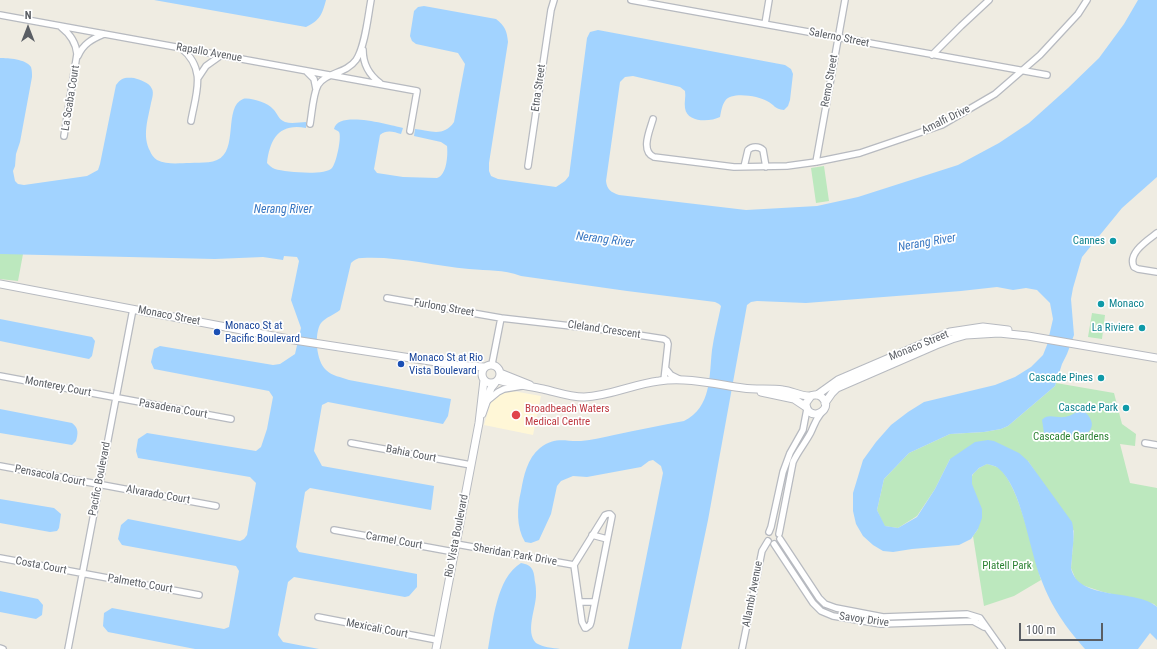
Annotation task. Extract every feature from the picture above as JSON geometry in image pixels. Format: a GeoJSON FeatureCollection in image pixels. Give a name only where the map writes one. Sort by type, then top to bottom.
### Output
{"type":"FeatureCollection","features":[{"type":"Feature","properties":{"kind":"street"},"geometry":{"type":"LineString","coordinates":[[316,91],[321,81],[344,70],[353,63],[360,52],[371,0]]}},
{"type":"Feature","properties":{"kind":"street","name":"Etna Street"},"geometry":{"type":"LineString","coordinates":[[550,0],[551,10]]}},
{"type":"Feature","properties":{"kind":"street","name":"Etna Street"},"geometry":{"type":"LineString","coordinates":[[528,166],[551,10],[554,0]]}},
{"type":"Feature","properties":{"kind":"street","name":"Salerno Street"},"geometry":{"type":"LineString","coordinates":[[631,0],[1047,75]]}},
{"type":"Feature","properties":{"kind":"street"},"geometry":{"type":"LineString","coordinates":[[765,24],[768,0]]}},
{"type":"Feature","properties":{"kind":"street","name":"Remo Street"},"geometry":{"type":"LineString","coordinates":[[816,162],[846,0]]}},
{"type":"Feature","properties":{"kind":"street"},"geometry":{"type":"LineString","coordinates":[[932,55],[989,0]]}},
{"type":"Feature","properties":{"kind":"street","name":"Amalfi Drive"},"geometry":{"type":"LineString","coordinates":[[652,119],[647,147],[648,151],[653,157],[744,167],[766,167],[816,162],[860,153],[942,125],[995,94],[1058,37],[1078,14],[1087,0]]}},
{"type":"Feature","properties":{"kind":"street","name":"Rapallo Avenue"},"geometry":{"type":"LineString","coordinates":[[0,15],[417,91],[410,132]]}},
{"type":"Feature","properties":{"kind":"street","name":"La Scaba Court"},"geometry":{"type":"LineString","coordinates":[[59,26],[67,32],[73,40],[77,52],[64,136]]}},
{"type":"Feature","properties":{"kind":"street","name":"La Scaba Court"},"geometry":{"type":"LineString","coordinates":[[77,59],[81,50],[87,43],[94,38],[105,34]]}},
{"type":"Feature","properties":{"kind":"street"},"geometry":{"type":"LineString","coordinates":[[363,41],[363,54],[366,67],[373,77],[382,84]]}},
{"type":"Feature","properties":{"kind":"street"},"geometry":{"type":"LineString","coordinates":[[181,48],[194,62],[198,80]]}},
{"type":"Feature","properties":{"kind":"street"},"geometry":{"type":"LineString","coordinates":[[191,121],[200,74],[206,66],[220,56]]}},
{"type":"Feature","properties":{"kind":"street"},"geometry":{"type":"LineString","coordinates":[[306,71],[315,81],[316,91],[310,124]]}},
{"type":"Feature","properties":{"kind":"street"},"geometry":{"type":"LineString","coordinates":[[744,167],[748,150],[755,147],[761,148],[764,151],[766,167]]}},
{"type":"Feature","properties":{"kind":"street"},"geometry":{"type":"LineString","coordinates":[[1157,233],[1135,253],[1133,264],[1138,269],[1157,272]]}},
{"type":"Feature","properties":{"kind":"street","name":"Monaco Street"},"geometry":{"type":"LineString","coordinates":[[0,284],[294,340],[456,365],[483,374],[491,383],[496,382]]}},
{"type":"Feature","properties":{"kind":"street","name":"Furlong Street"},"geometry":{"type":"LineString","coordinates":[[387,298],[501,318]]}},
{"type":"Feature","properties":{"kind":"street","name":"Pacific Boulevard"},"geometry":{"type":"LineString","coordinates":[[68,649],[133,309]]}},
{"type":"Feature","properties":{"kind":"street"},"geometry":{"type":"LineString","coordinates":[[483,374],[492,364],[501,318]]}},
{"type":"Feature","properties":{"kind":"street","name":"Cleland Crescent"},"geometry":{"type":"LineString","coordinates":[[501,318],[606,330],[664,339],[668,344],[664,380]]}},
{"type":"Feature","properties":{"kind":"street","name":"Monaco Street"},"geometry":{"type":"LineString","coordinates":[[825,403],[837,388],[849,379],[950,332],[983,327],[1001,328],[1042,339],[1157,358]]}},
{"type":"Feature","properties":{"kind":"street"},"geometry":{"type":"LineString","coordinates":[[492,364],[497,367],[500,373],[540,389]]}},
{"type":"Feature","properties":{"kind":"street"},"geometry":{"type":"LineString","coordinates":[[666,369],[674,377],[682,380]]}},
{"type":"Feature","properties":{"kind":"street","name":"Rio Vista Boulevard"},"geometry":{"type":"LineString","coordinates":[[479,423],[491,388],[496,382],[500,373]]}},
{"type":"Feature","properties":{"kind":"street","name":"Rio Vista Boulevard"},"geometry":{"type":"LineString","coordinates":[[436,649],[479,423],[483,374]]}},
{"type":"Feature","properties":{"kind":"street","name":"Monterey Court"},"geometry":{"type":"LineString","coordinates":[[0,376],[116,398]]}},
{"type":"Feature","properties":{"kind":"street","name":"Monaco Street"},"geometry":{"type":"LineString","coordinates":[[814,395],[838,380],[849,379]]}},
{"type":"Feature","properties":{"kind":"street"},"geometry":{"type":"LineString","coordinates":[[496,382],[575,396],[595,396],[609,394],[653,382],[664,380],[682,380],[752,389],[794,399],[812,414],[822,412]]}},
{"type":"Feature","properties":{"kind":"street"},"geometry":{"type":"LineString","coordinates":[[487,401],[504,389],[522,386]]}},
{"type":"Feature","properties":{"kind":"street"},"geometry":{"type":"LineString","coordinates":[[752,389],[782,389],[821,396],[825,403],[822,412],[815,420],[811,431],[793,462],[780,536],[774,544],[768,541],[766,537],[771,527],[783,472],[790,453],[803,430],[808,399],[814,395]]}},
{"type":"Feature","properties":{"kind":"street","name":"Pasadena Court"},"geometry":{"type":"LineString","coordinates":[[116,398],[230,419]]}},
{"type":"Feature","properties":{"kind":"street","name":"Bahia Court"},"geometry":{"type":"LineString","coordinates":[[351,443],[471,465]]}},
{"type":"Feature","properties":{"kind":"street"},"geometry":{"type":"LineString","coordinates":[[1145,443],[1157,445]]}},
{"type":"Feature","properties":{"kind":"street","name":"Pensacola Court"},"geometry":{"type":"LineString","coordinates":[[0,466],[99,485]]}},
{"type":"Feature","properties":{"kind":"street","name":"Alvarado Court"},"geometry":{"type":"LineString","coordinates":[[99,485],[216,506]]}},
{"type":"Feature","properties":{"kind":"street"},"geometry":{"type":"LineString","coordinates":[[610,514],[612,516],[607,539],[590,625],[584,628],[574,565],[605,515],[610,514]]}},
{"type":"Feature","properties":{"kind":"street","name":"Carmel Court"},"geometry":{"type":"LineString","coordinates":[[334,530],[455,548]]}},
{"type":"Feature","properties":{"kind":"street"},"geometry":{"type":"LineString","coordinates":[[769,532],[775,531],[780,536]]}},
{"type":"Feature","properties":{"kind":"street"},"geometry":{"type":"LineString","coordinates":[[592,534],[607,539]]}},
{"type":"Feature","properties":{"kind":"street","name":"Savoy Drive"},"geometry":{"type":"LineString","coordinates":[[780,536],[819,598],[825,604],[836,608],[883,617],[974,615],[980,618],[1002,649]]}},
{"type":"Feature","properties":{"kind":"street","name":"Allambi Avenue"},"geometry":{"type":"LineString","coordinates":[[742,649],[762,551],[768,541]]}},
{"type":"Feature","properties":{"kind":"street","name":"Savoy Drive"},"geometry":{"type":"LineString","coordinates":[[774,544],[821,611],[834,616],[882,624],[973,621],[978,622],[988,630]]}},
{"type":"Feature","properties":{"kind":"street","name":"Sheridan Park Drive"},"geometry":{"type":"LineString","coordinates":[[455,548],[574,565]]}},
{"type":"Feature","properties":{"kind":"street"},"geometry":{"type":"LineString","coordinates":[[783,556],[789,552]]}},
{"type":"Feature","properties":{"kind":"street","name":"Costa Court"},"geometry":{"type":"LineString","coordinates":[[0,558],[82,573]]}},
{"type":"Feature","properties":{"kind":"street","name":"Palmetto Court"},"geometry":{"type":"LineString","coordinates":[[82,573],[199,595]]}},
{"type":"Feature","properties":{"kind":"street"},"geometry":{"type":"LineString","coordinates":[[580,602],[594,602]]}},
{"type":"Feature","properties":{"kind":"street","name":"Mexicali Court"},"geometry":{"type":"LineString","coordinates":[[318,617],[437,640]]}},
{"type":"Feature","properties":{"kind":"shaded area"},"geometry":{"type":"Polygon","coordinates":[[[513,391],[541,396],[533,435],[484,425],[491,402],[504,392],[513,391]]]}},
{"type":"Feature","properties":{"kind":"green space"},"geometry":{"type":"Polygon","coordinates":[[[824,166],[829,201],[816,203],[811,168],[824,166]]]}},
{"type":"Feature","properties":{"kind":"green space"},"geometry":{"type":"Polygon","coordinates":[[[0,254],[23,254],[18,281],[0,279],[0,254]]]}},
{"type":"Feature","properties":{"kind":"green space"},"geometry":{"type":"Polygon","coordinates":[[[1092,313],[1105,315],[1102,339],[1088,337],[1092,313]]]}},
{"type":"Feature","properties":{"kind":"green space","name":"Cascade Gardens"},"geometry":{"type":"Polygon","coordinates":[[[1056,383],[1114,393],[1122,424],[1136,434],[1135,446],[1120,444],[1130,483],[1157,488],[1157,607],[1154,604],[1103,592],[1082,585],[1076,580],[1071,568],[1074,531],[1028,461],[950,459],[935,489],[917,516],[898,528],[884,526],[877,510],[884,479],[909,453],[950,434],[984,432],[1001,429],[1008,426],[1055,386],[1056,383]]]}},
{"type":"Feature","properties":{"kind":"green space","name":"Platell Park"},"geometry":{"type":"Polygon","coordinates":[[[987,464],[999,468],[1013,489],[1024,520],[1041,580],[1014,596],[984,606],[973,536],[978,529],[971,480],[975,472],[987,464]]]}},
{"type":"Feature","properties":{"kind":"water"},"geometry":{"type":"Polygon","coordinates":[[[154,0],[326,0],[320,16],[306,27],[154,0]]]}},
{"type":"Feature","properties":{"kind":"water","name":"Nerang River"},"geometry":{"type":"Polygon","coordinates":[[[1138,0],[1157,0],[1157,177],[1122,208],[1082,257],[1071,299],[1074,335],[1055,386],[1008,426],[1001,429],[984,432],[950,434],[909,453],[884,479],[877,510],[885,526],[898,528],[917,517],[935,489],[950,459],[975,442],[988,440],[994,441],[1019,453],[1028,461],[1072,522],[1074,539],[1071,568],[1076,579],[1085,586],[1096,590],[1148,601],[1157,607],[1157,640],[1150,633],[1138,649],[1085,649],[1054,608],[1041,579],[1024,520],[1013,489],[1006,477],[995,466],[987,464],[979,468],[972,475],[972,484],[982,509],[982,518],[978,529],[971,539],[959,545],[893,552],[883,551],[863,536],[856,524],[853,511],[853,493],[863,460],[891,425],[924,402],[995,385],[1015,377],[1031,367],[1043,355],[1053,319],[1050,303],[1037,290],[1026,288],[1013,290],[997,287],[806,303],[757,301],[751,302],[747,305],[708,520],[681,649],[628,649],[663,473],[661,466],[653,460],[641,467],[587,477],[573,476],[561,481],[557,486],[551,514],[539,540],[531,543],[525,542],[522,536],[518,517],[525,473],[529,462],[536,452],[551,442],[560,440],[581,441],[594,439],[684,421],[693,415],[700,408],[707,390],[713,344],[721,306],[715,302],[521,276],[501,271],[456,268],[389,258],[359,258],[351,263],[340,310],[321,323],[317,333],[317,347],[320,360],[328,372],[349,380],[451,399],[448,416],[443,424],[328,402],[322,405],[314,451],[322,466],[434,486],[431,510],[310,488],[305,492],[296,547],[299,552],[417,574],[417,587],[409,596],[405,597],[294,577],[288,582],[278,635],[283,642],[319,649],[195,649],[108,632],[103,626],[104,613],[112,608],[224,629],[229,627],[239,571],[236,566],[122,545],[118,539],[121,525],[128,519],[240,541],[244,539],[247,535],[256,483],[250,477],[138,458],[136,451],[138,439],[147,433],[256,451],[261,447],[267,429],[273,397],[269,391],[154,369],[151,362],[154,349],[160,346],[273,365],[280,364],[295,354],[301,328],[291,300],[299,261],[297,257],[284,256],[283,260],[263,257],[215,259],[0,254],[0,58],[25,62],[29,64],[32,69],[32,77],[20,142],[13,171],[15,181],[18,184],[24,185],[87,176],[98,170],[116,85],[124,78],[134,78],[149,85],[152,89],[153,96],[147,121],[146,139],[152,155],[161,162],[207,162],[217,160],[224,155],[228,148],[234,111],[237,104],[243,99],[246,99],[254,100],[271,107],[285,122],[306,122],[306,128],[289,128],[278,135],[274,140],[268,154],[267,163],[274,169],[314,173],[332,168],[337,156],[340,139],[339,132],[334,129],[338,123],[344,120],[365,120],[403,128],[401,134],[388,132],[380,135],[374,169],[377,173],[403,177],[437,178],[445,169],[447,146],[441,142],[414,136],[415,129],[437,132],[446,130],[454,122],[465,64],[458,53],[416,44],[412,41],[410,36],[414,11],[418,7],[424,6],[496,19],[505,29],[508,42],[489,163],[489,171],[491,176],[498,179],[556,187],[565,181],[569,176],[587,38],[590,32],[598,30],[785,65],[791,69],[793,74],[790,100],[788,106],[784,110],[776,108],[770,102],[763,99],[739,95],[728,98],[723,104],[720,117],[711,120],[694,119],[687,113],[685,108],[685,91],[680,87],[633,76],[625,77],[620,82],[606,181],[607,187],[619,195],[746,210],[817,206],[858,197],[958,165],[999,143],[1029,123],[1068,88],[1099,58],[1124,24],[1138,0]]]}},
{"type":"Feature","properties":{"kind":"water"},"geometry":{"type":"Polygon","coordinates":[[[0,319],[92,337],[95,341],[92,356],[89,359],[0,341],[0,319]]]}},
{"type":"Feature","properties":{"kind":"water"},"geometry":{"type":"Polygon","coordinates":[[[0,409],[72,423],[76,427],[77,431],[76,441],[72,445],[0,433],[0,409]]]}},
{"type":"Feature","properties":{"kind":"water"},"geometry":{"type":"Polygon","coordinates":[[[1079,411],[1085,412],[1091,420],[1091,428],[1087,433],[1080,437],[1061,439],[1051,437],[1044,433],[1042,420],[1044,418],[1049,416],[1066,417],[1079,411]]]}},
{"type":"Feature","properties":{"kind":"water"},"geometry":{"type":"Polygon","coordinates":[[[0,499],[54,508],[61,514],[59,528],[57,531],[50,532],[0,523],[0,499]]]}},
{"type":"Feature","properties":{"kind":"water"},"geometry":{"type":"Polygon","coordinates":[[[521,563],[528,565],[532,569],[536,587],[536,600],[531,626],[533,638],[536,643],[560,649],[488,649],[494,614],[501,590],[506,579],[521,563]]]}},
{"type":"Feature","properties":{"kind":"water"},"geometry":{"type":"Polygon","coordinates":[[[0,591],[38,599],[43,605],[42,615],[36,619],[0,612],[0,591]]]}},
{"type":"Feature","properties":{"kind":"place","name":"Cannes"},"geometry":{"type":"Point","coordinates":[1113,241]}},
{"type":"Feature","properties":{"kind":"place","name":"Monaco"},"geometry":{"type":"Point","coordinates":[1101,304]}},
{"type":"Feature","properties":{"kind":"place","name":"La Riviere"},"geometry":{"type":"Point","coordinates":[1142,328]}},
{"type":"Feature","properties":{"kind":"place","name":"Monaco St at Pacific Boulevard"},"geometry":{"type":"Point","coordinates":[217,332]}},
{"type":"Feature","properties":{"kind":"place","name":"Monaco St at Rio Vista Boulevard"},"geometry":{"type":"Point","coordinates":[401,364]}},
{"type":"Feature","properties":{"kind":"place","name":"Cascade Pines"},"geometry":{"type":"Point","coordinates":[1101,378]}},
{"type":"Feature","properties":{"kind":"place","name":"Cascade Park"},"geometry":{"type":"Point","coordinates":[1126,408]}},
{"type":"Feature","properties":{"kind":"place","name":"Broadbeach Waters Medical Centre"},"geometry":{"type":"Point","coordinates":[516,415]}}]}
